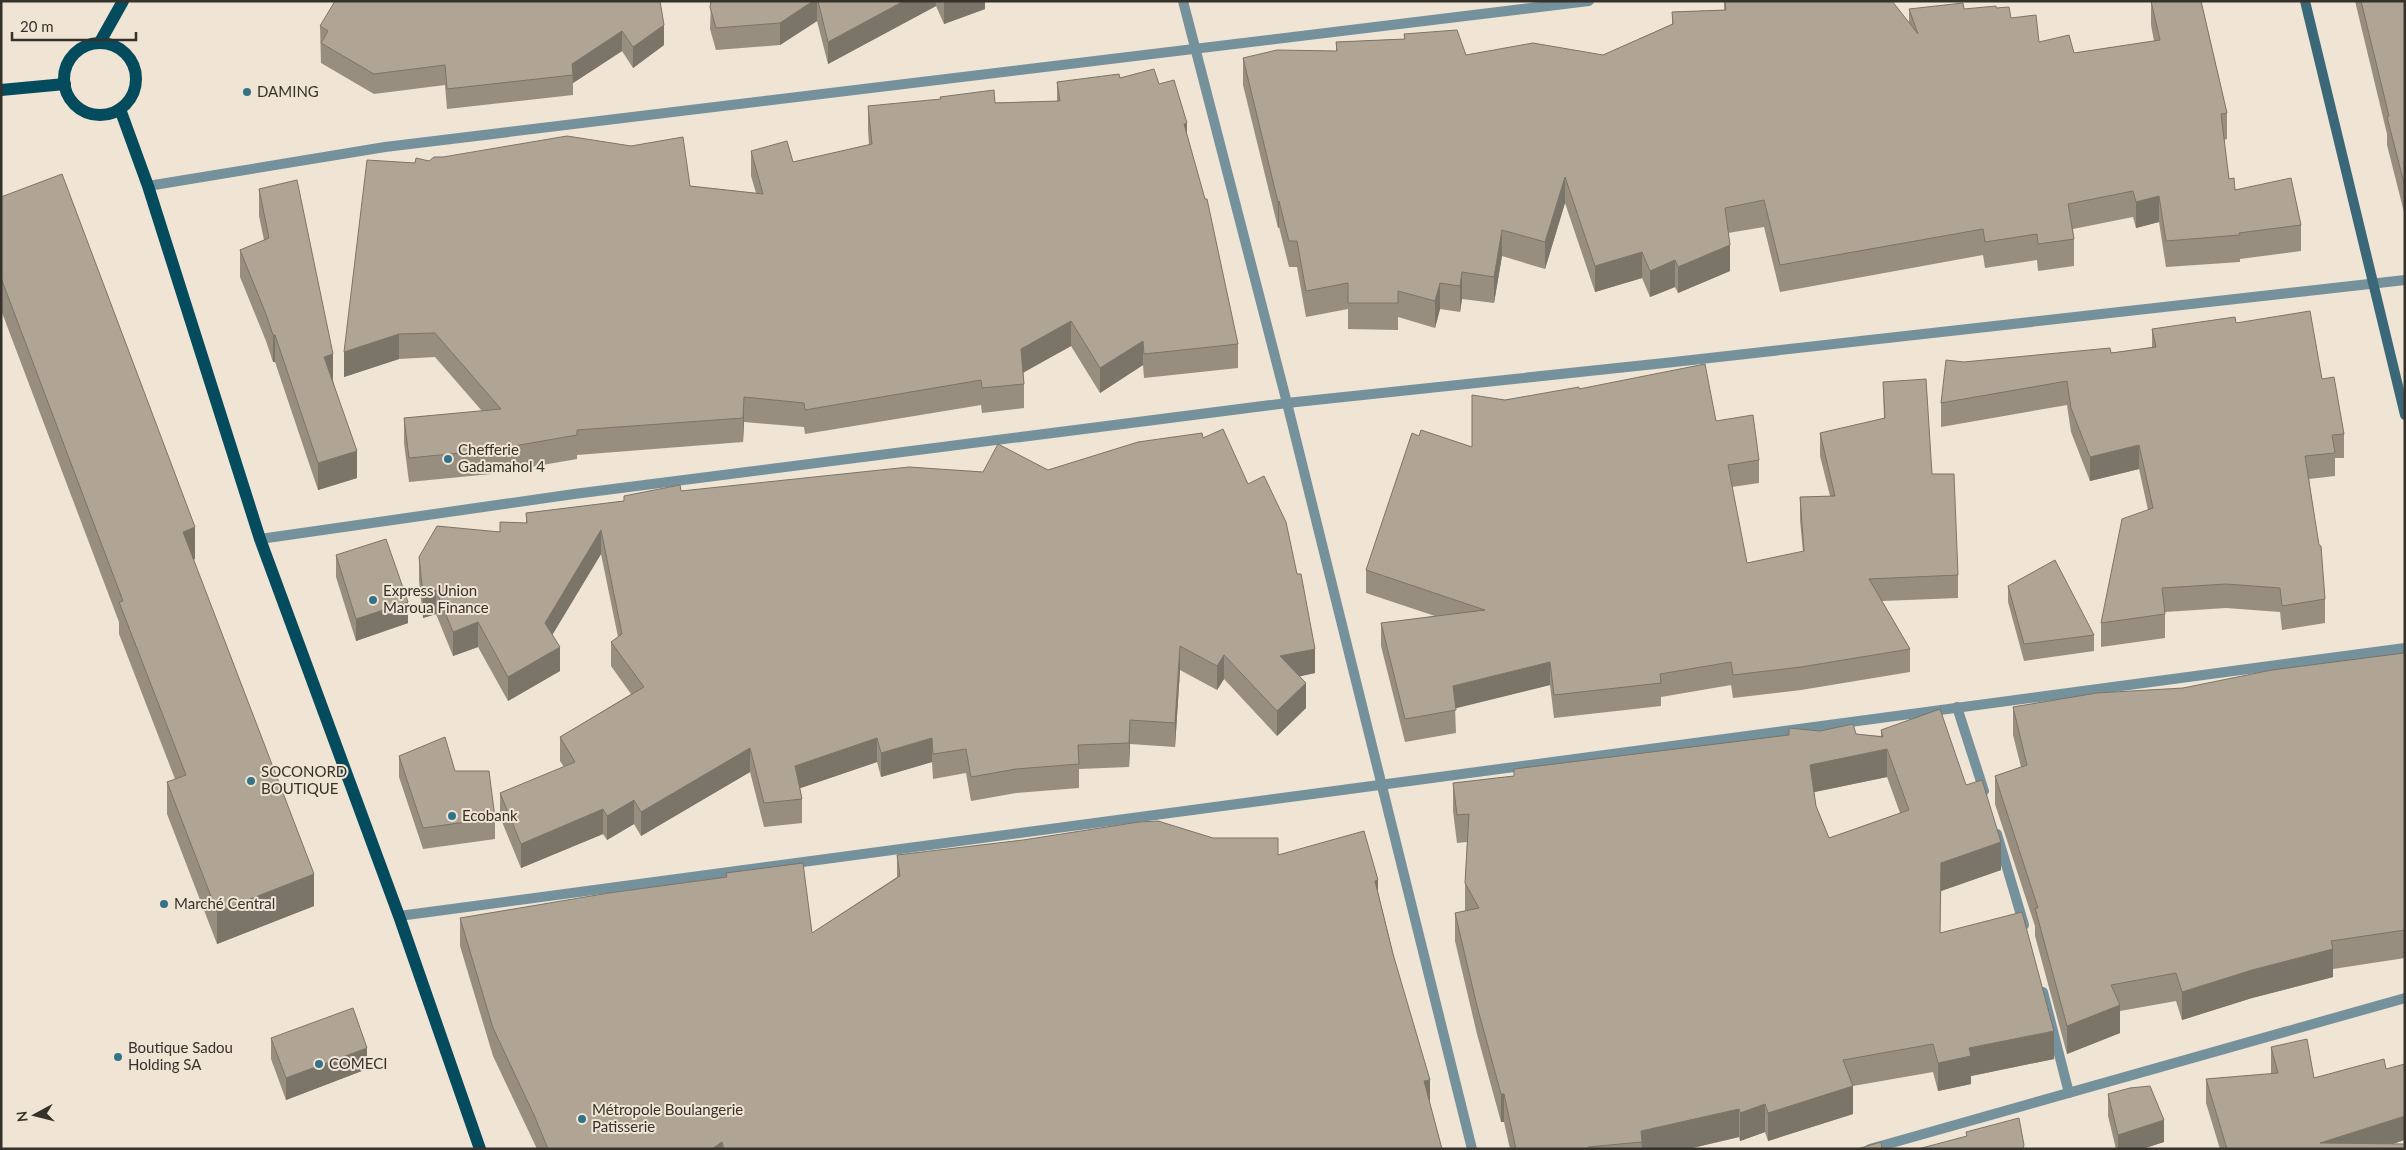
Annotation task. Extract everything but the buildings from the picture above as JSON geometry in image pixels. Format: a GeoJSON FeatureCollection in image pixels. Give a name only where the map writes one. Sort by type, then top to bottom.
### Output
{"type":"FeatureCollection","features":[{"type":"Feature","properties":{"kind":"main road"},"geometry":{"type":"LineString","coordinates":[[100,42],[123,1]]}},
{"type":"Feature","properties":{"kind":"main road"},"geometry":{"type":"LineString","coordinates":[[2305,1],[2405,415]]}},
{"type":"Feature","properties":{"kind":"main road"},"geometry":{"type":"LineString","coordinates":[[100,42],[111,43],[128,54],[136,73],[133,94],[128,102],[120,109],[101,115],[81,110],[67,94],[65,84],[65,74],[73,55],[90,44],[100,42]]}},
{"type":"Feature","properties":{"kind":"main road"},"geometry":{"type":"LineString","coordinates":[[1,90],[65,84]]}},
{"type":"Feature","properties":{"kind":"main road"},"geometry":{"type":"LineString","coordinates":[[120,109],[148,186],[260,539],[399,916],[480,1149]]}},
{"type":"Feature","properties":{"kind":"street"},"geometry":{"type":"LineString","coordinates":[[1183,1],[1194,50],[1287,403],[1472,1149]]}},
{"type":"Feature","properties":{"kind":"street"},"geometry":{"type":"LineString","coordinates":[[148,186],[385,147],[1589,1]]}},
{"type":"Feature","properties":{"kind":"street"},"geometry":{"type":"LineString","coordinates":[[260,539],[574,494],[1287,403],[1674,362],[2405,280]]}},
{"type":"Feature","properties":{"kind":"street"},"geometry":{"type":"LineString","coordinates":[[399,916],[1957,706],[2405,648]]}},
{"type":"Feature","properties":{"kind":"street"},"geometry":{"type":"LineString","coordinates":[[1957,706],[1986,798]]}},
{"type":"Feature","properties":{"kind":"street"},"geometry":{"type":"LineString","coordinates":[[1994,826],[2027,937]]}},
{"type":"Feature","properties":{"kind":"street"},"geometry":{"type":"LineString","coordinates":[[2041,983],[2069,1093]]}},
{"type":"Feature","properties":{"kind":"street"},"geometry":{"type":"LineString","coordinates":[[1870,1149],[2405,998]]}},
{"type":"Feature","properties":{"kind":"place","name":"DAMING"},"geometry":{"type":"Point","coordinates":[247,92]}},
{"type":"Feature","properties":{"kind":"place","name":"Chefferie Gadamahol 4"},"geometry":{"type":"Point","coordinates":[448,459]}},
{"type":"Feature","properties":{"kind":"place","name":"Express Union Maroua Finance"},"geometry":{"type":"Point","coordinates":[373,600]}},
{"type":"Feature","properties":{"kind":"place","name":"SOCONORD BOUTIQUE"},"geometry":{"type":"Point","coordinates":[251,781]}},
{"type":"Feature","properties":{"kind":"place","name":"Ecobank"},"geometry":{"type":"Point","coordinates":[452,816]}},
{"type":"Feature","properties":{"kind":"place","name":"Marché Central"},"geometry":{"type":"Point","coordinates":[164,904]}},
{"type":"Feature","properties":{"kind":"place","name":"Boutique Sadou Holding SA"},"geometry":{"type":"Point","coordinates":[118,1057]}},
{"type":"Feature","properties":{"kind":"place","name":"COMECI"},"geometry":{"type":"Point","coordinates":[319,1064]}},
{"type":"Feature","properties":{"kind":"place","name":"Métropole Boulangerie Patisserie"},"geometry":{"type":"Point","coordinates":[582,1119]}}]}
